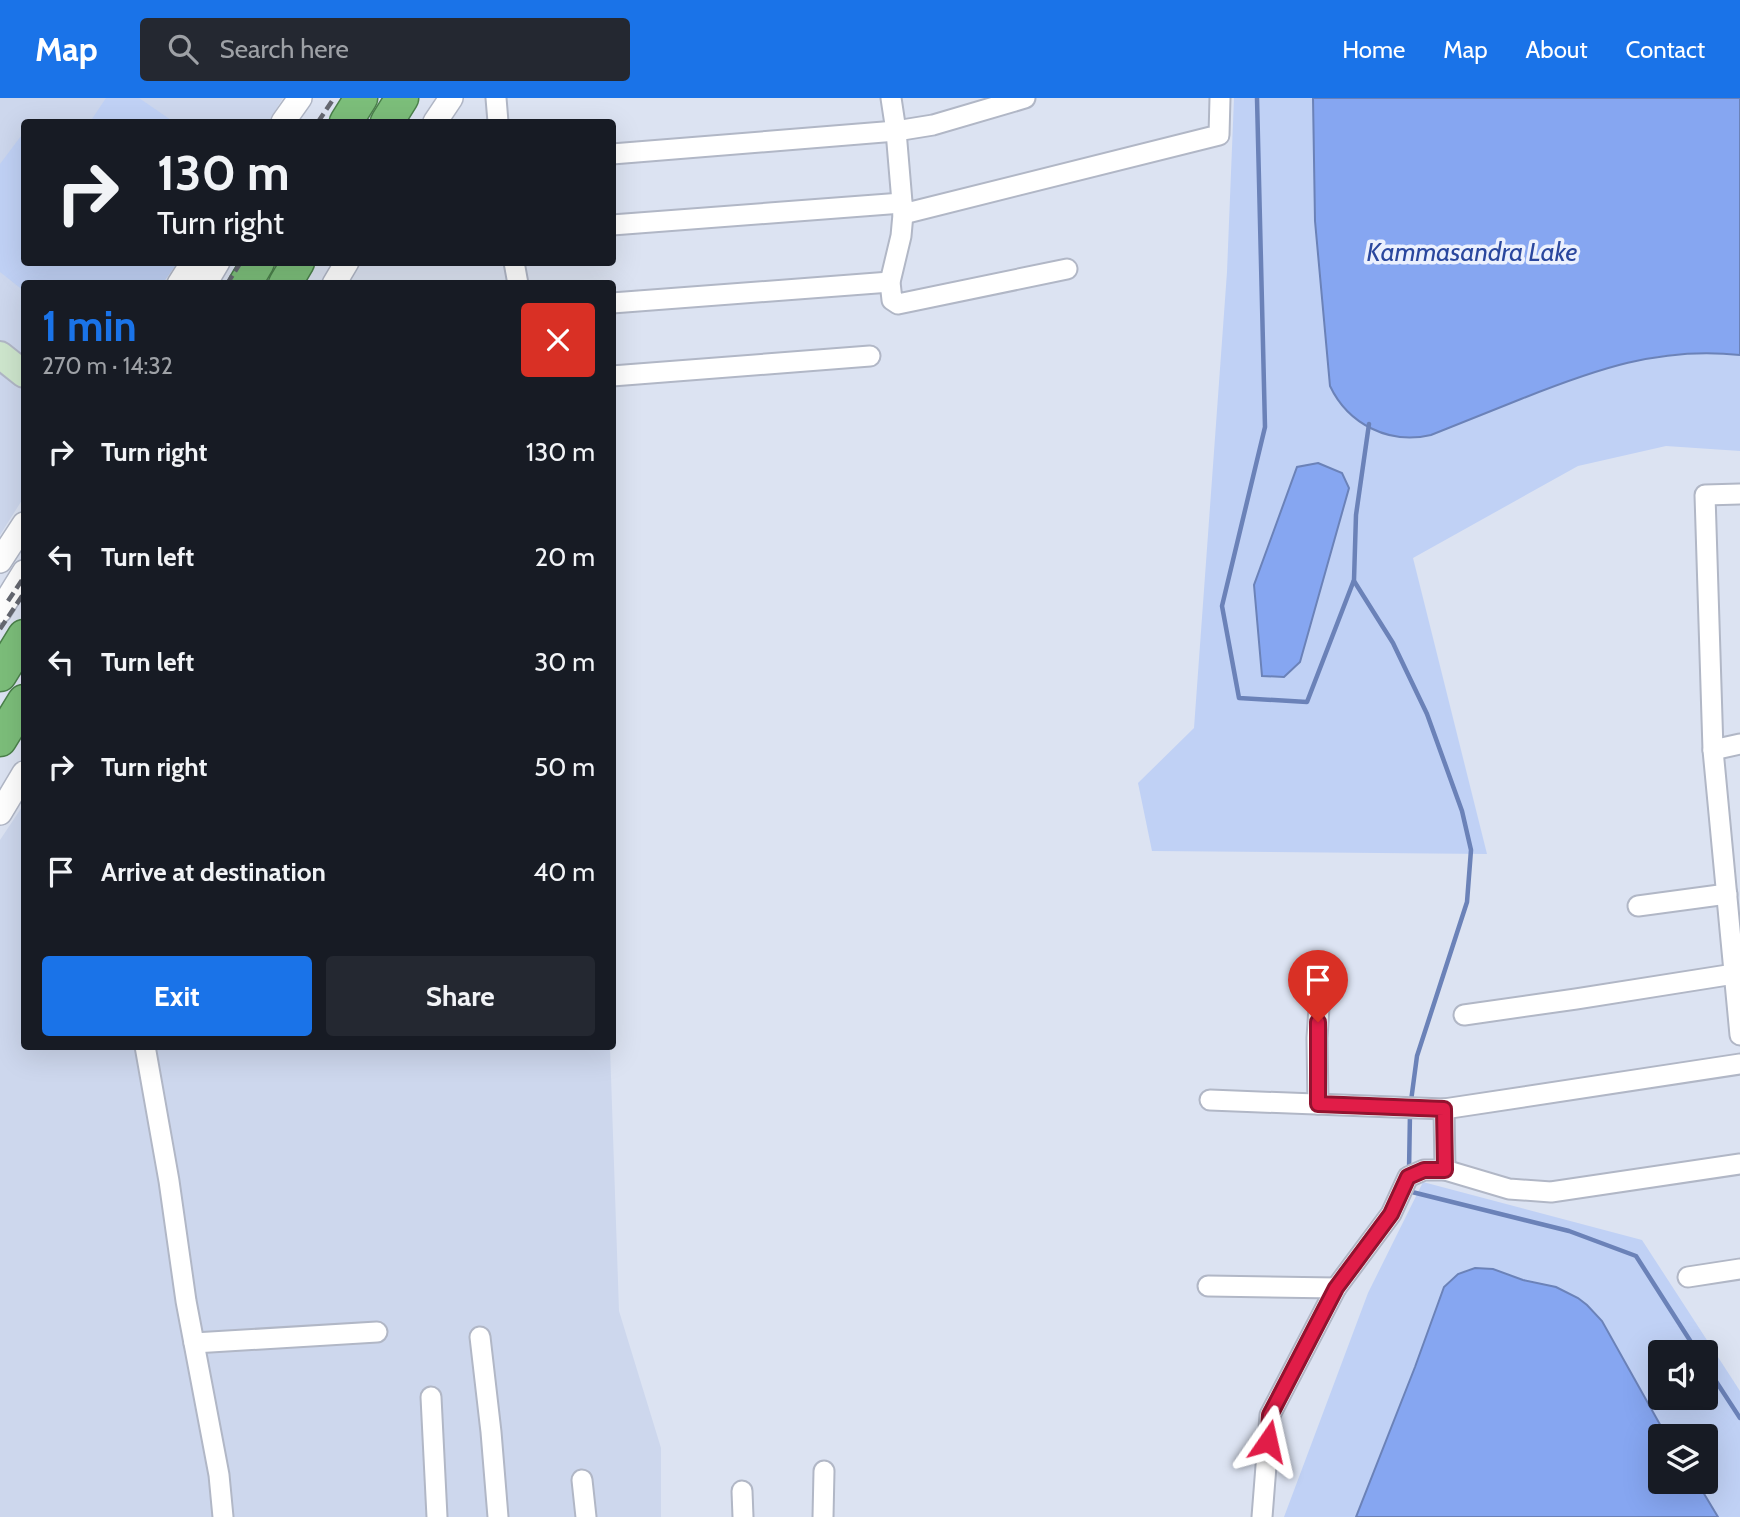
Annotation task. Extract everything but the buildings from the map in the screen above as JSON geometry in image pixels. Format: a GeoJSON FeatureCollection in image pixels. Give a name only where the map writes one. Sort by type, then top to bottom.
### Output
{"type":"FeatureCollection","features":[{"type":"Feature","properties":{"kind":"highway"},"geometry":{"type":"LineString","coordinates":[[348,119],[361,98]]}},
{"type":"Feature","properties":{"kind":"highway"},"geometry":{"type":"LineString","coordinates":[[389,119],[402,98]]}},
{"type":"Feature","properties":{"kind":"highway"},"geometry":{"type":"LineString","coordinates":[[0,675],[21,641]]}},
{"type":"Feature","properties":{"kind":"highway"},"geometry":{"type":"LineString","coordinates":[[0,740],[21,706]]}},
{"type":"Feature","properties":{"kind":"main road"},"geometry":{"type":"LineString","coordinates":[[0,355],[21,372]]}},
{"type":"Feature","properties":{"kind":"street"},"geometry":{"type":"LineString","coordinates":[[285,119],[300,98]]}},
{"type":"Feature","properties":{"kind":"street"},"geometry":{"type":"LineString","coordinates":[[437,119],[451,98]]}},
{"type":"Feature","properties":{"kind":"street"},"geometry":{"type":"LineString","coordinates":[[496,98],[498,119]]}},
{"type":"Feature","properties":{"kind":"street"},"geometry":{"type":"LineString","coordinates":[[891,98],[902,209],[901,236],[890,282],[892,300],[898,304],[1067,269]]}},
{"type":"Feature","properties":{"kind":"street"},"geometry":{"type":"LineString","coordinates":[[616,154],[896,131],[933,125],[1025,98]]}},
{"type":"Feature","properties":{"kind":"street"},"geometry":{"type":"LineString","coordinates":[[616,225],[902,209],[1219,135],[1220,98]]}},
{"type":"Feature","properties":{"kind":"street"},"geometry":{"type":"LineString","coordinates":[[616,303],[890,282]]}},
{"type":"Feature","properties":{"kind":"street"},"geometry":{"type":"LineString","coordinates":[[616,376],[870,356]]}},
{"type":"Feature","properties":{"kind":"street"},"geometry":{"type":"LineString","coordinates":[[1740,494],[1705,495],[1713,750],[1740,1035]]}},
{"type":"Feature","properties":{"kind":"street"},"geometry":{"type":"LineString","coordinates":[[0,561],[21,529]]}},
{"type":"Feature","properties":{"kind":"street"},"geometry":{"type":"LineString","coordinates":[[0,611],[21,577]]}},
{"type":"Feature","properties":{"kind":"street"},"geometry":{"type":"LineString","coordinates":[[1713,750],[1740,744]]}},
{"type":"Feature","properties":{"kind":"street"},"geometry":{"type":"LineString","coordinates":[[0,813],[21,778]]}},
{"type":"Feature","properties":{"kind":"street"},"geometry":{"type":"LineString","coordinates":[[1638,906],[1727,894]]}},
{"type":"Feature","properties":{"kind":"street"},"geometry":{"type":"LineString","coordinates":[[1464,1015],[1734,974]]}},
{"type":"Feature","properties":{"kind":"street"},"geometry":{"type":"LineString","coordinates":[[1318,1104],[1319,1007]]}},
{"type":"Feature","properties":{"kind":"street"},"geometry":{"type":"LineString","coordinates":[[146,1050],[169,1181],[186,1301],[219,1475],[223,1517]]}},
{"type":"Feature","properties":{"kind":"street"},"geometry":{"type":"LineString","coordinates":[[1210,1100],[1444,1109],[1740,1064]]}},
{"type":"Feature","properties":{"kind":"street"},"geometry":{"type":"LineString","coordinates":[[1444,1109],[1445,1170]]}},
{"type":"Feature","properties":{"kind":"street"},"geometry":{"type":"LineString","coordinates":[[1262,1517],[1270,1415],[1336,1288],[1391,1214],[1408,1177],[1424,1170],[1445,1170],[1509,1189],[1551,1192],[1740,1164]]}},
{"type":"Feature","properties":{"kind":"street"},"geometry":{"type":"LineString","coordinates":[[1688,1277],[1740,1269]]}},
{"type":"Feature","properties":{"kind":"street"},"geometry":{"type":"LineString","coordinates":[[1208,1286],[1336,1288]]}},
{"type":"Feature","properties":{"kind":"street"},"geometry":{"type":"LineString","coordinates":[[194,1343],[377,1332]]}},
{"type":"Feature","properties":{"kind":"street"},"geometry":{"type":"LineString","coordinates":[[480,1337],[498,1517]]}},
{"type":"Feature","properties":{"kind":"street"},"geometry":{"type":"LineString","coordinates":[[431,1397],[438,1517]]}},
{"type":"Feature","properties":{"kind":"street"},"geometry":{"type":"LineString","coordinates":[[823,1517],[824,1471]]}},
{"type":"Feature","properties":{"kind":"street"},"geometry":{"type":"LineString","coordinates":[[582,1480],[586,1517]]}},
{"type":"Feature","properties":{"kind":"street"},"geometry":{"type":"LineString","coordinates":[[742,1490],[743,1517]]}},
{"type":"Feature","properties":{"kind":"shaded area"},"geometry":{"type":"Polygon","coordinates":[[[0,98],[283,98],[270,119],[21,119],[21,266],[175,266],[165,280],[21,280],[21,502],[0,535],[0,98]]]}},
{"type":"Feature","properties":{"kind":"shaded area"},"geometry":{"type":"Polygon","coordinates":[[[106,98],[139,98],[170,119],[92,119],[106,98]]]}},
{"type":"Feature","properties":{"kind":"shaded area"},"geometry":{"type":"Polygon","coordinates":[[[1234,98],[1313,98],[1315,221],[1335,396],[1365,424],[1389,435],[1431,435],[1543,389],[1620,365],[1699,353],[1740,355],[1740,451],[1666,446],[1578,466],[1413,558],[1487,854],[1152,851],[1138,783],[1194,728],[1227,272],[1234,98]]]}},
{"type":"Feature","properties":{"kind":"shaded area"},"geometry":{"type":"Polygon","coordinates":[[[21,136],[21,266],[175,266],[165,280],[21,280],[21,289],[0,272],[0,164],[21,136]]]}},
{"type":"Feature","properties":{"kind":"shaded area"},"geometry":{"type":"Polygon","coordinates":[[[21,808],[21,1050],[610,1050],[619,1311],[661,1448],[661,1517],[0,1517],[0,840],[21,808]]]}},
{"type":"Feature","properties":{"kind":"shaded area"},"geometry":{"type":"Polygon","coordinates":[[[1423,1182],[1642,1240],[1707,1340],[1648,1340],[1648,1403],[1602,1321],[1578,1298],[1556,1287],[1523,1280],[1493,1269],[1466,1270],[1444,1287],[1356,1517],[1284,1517],[1368,1293],[1423,1182]]]}},
{"type":"Feature","properties":{"kind":"shaded area"},"geometry":{"type":"Polygon","coordinates":[[[1718,1357],[1740,1391],[1740,1517],[1718,1517],[1704,1494],[1718,1494],[1718,1424],[1660,1424],[1652,1410],[1718,1410],[1718,1357]]]}},
{"type":"Feature","properties":{"kind":"water","name":"Kammasandra Lake"},"geometry":{"type":"Polygon","coordinates":[[[1313,98],[1740,98],[1740,355],[1682,354],[1628,363],[1548,388],[1431,435],[1400,437],[1385,434],[1359,421],[1347,411],[1330,386],[1315,221],[1313,98]]]}},
{"type":"Feature","properties":{"kind":"water"},"geometry":{"type":"Polygon","coordinates":[[[1318,463],[1342,473],[1349,488],[1300,662],[1284,677],[1262,676],[1254,585],[1297,467],[1318,463]]]}},
{"type":"Feature","properties":{"kind":"water"},"geometry":{"type":"Polygon","coordinates":[[[1475,1268],[1493,1269],[1523,1280],[1556,1287],[1587,1305],[1602,1321],[1648,1403],[1648,1410],[1652,1410],[1660,1424],[1648,1424],[1648,1494],[1704,1494],[1718,1517],[1356,1517],[1444,1287],[1458,1274],[1475,1268]]]}},
{"type":"Feature","properties":{"kind":"waterway"},"geometry":{"type":"LineString","coordinates":[[1257,98],[1265,427],[1222,606],[1239,698],[1307,702],[1354,580],[1356,515],[1369,424]]}},
{"type":"Feature","properties":{"kind":"waterway"},"geometry":{"type":"LineString","coordinates":[[1354,581],[1393,643],[1427,714],[1462,811],[1471,850],[1467,902],[1417,1056],[1411,1101]]}},
{"type":"Feature","properties":{"kind":"waterway"},"geometry":{"type":"LineString","coordinates":[[1409,1171],[1410,1113]]}},
{"type":"Feature","properties":{"kind":"waterway"},"geometry":{"type":"LineString","coordinates":[[1408,1190],[1569,1231],[1636,1256],[1690,1340]]}},
{"type":"Feature","properties":{"kind":"waterway"},"geometry":{"type":"LineString","coordinates":[[1718,1384],[1740,1418]]}},
{"type":"Feature","properties":{"kind":"railway"},"geometry":{"type":"LineString","coordinates":[[320,119],[334,98]]}},
{"type":"Feature","properties":{"kind":"railway"},"geometry":{"type":"LineString","coordinates":[[230,280],[238,266]]}},
{"type":"Feature","properties":{"kind":"railway"},"geometry":{"type":"LineString","coordinates":[[8,601],[21,582]]}},
{"type":"Feature","properties":{"kind":"railway"},"geometry":{"type":"LineString","coordinates":[[0,629],[21,598]]}},
{"type":"Feature","properties":{"kind":"route"},"geometry":{"type":"LineString","coordinates":[[1268,1441],[1270,1415],[1336,1288],[1391,1214],[1408,1177],[1424,1170],[1445,1170],[1444,1109],[1318,1104],[1318,1022]]}}]}
